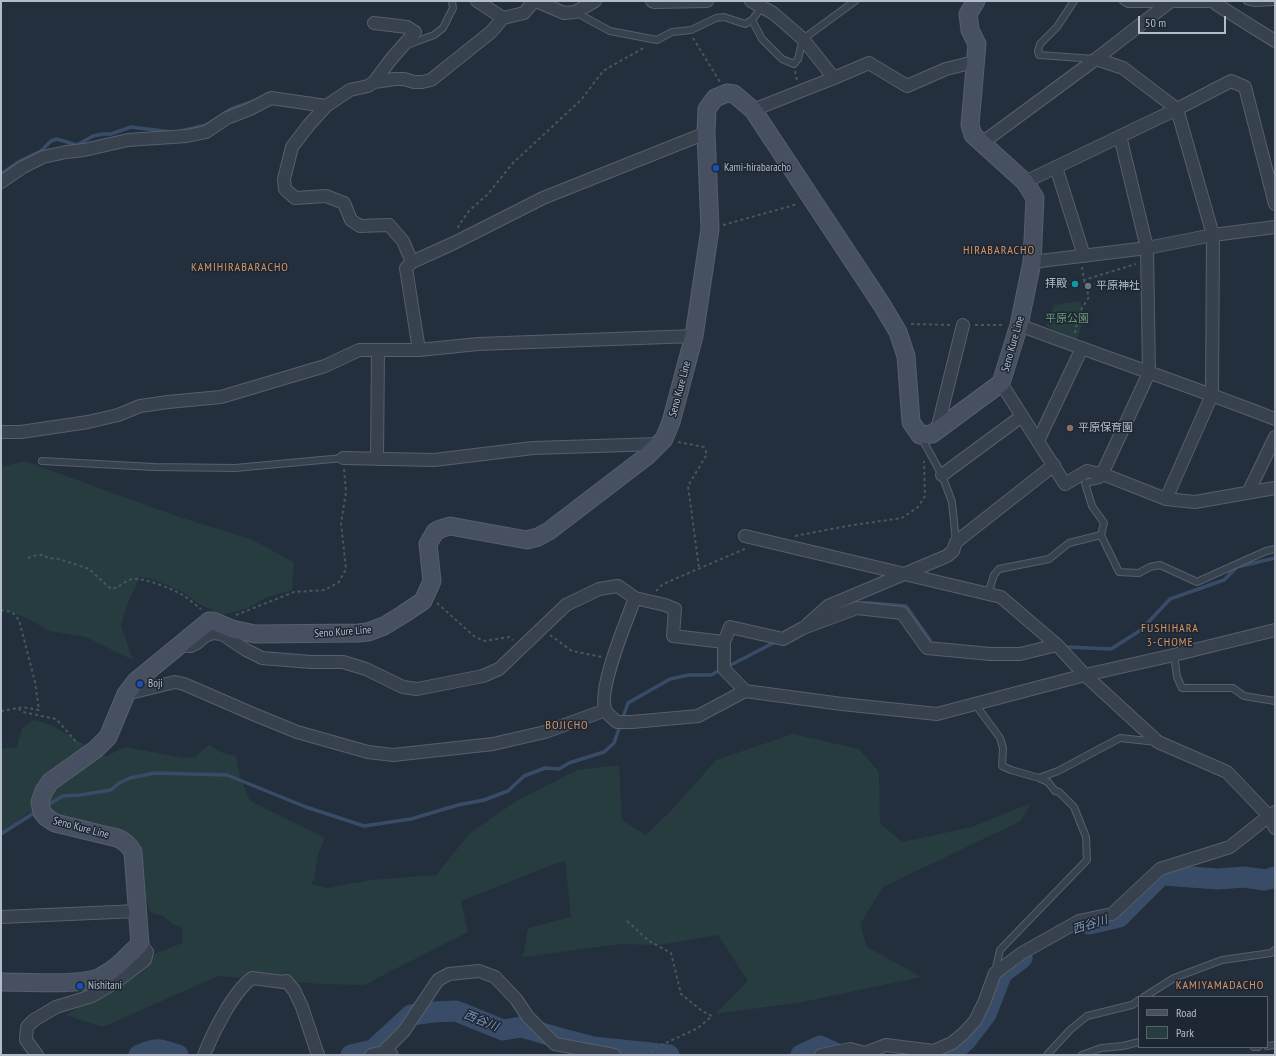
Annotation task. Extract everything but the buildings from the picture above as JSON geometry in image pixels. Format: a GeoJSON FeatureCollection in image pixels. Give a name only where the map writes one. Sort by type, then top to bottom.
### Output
{"type":"FeatureCollection","features":[{"type":"Feature","properties":{"kind":"main road","name":"Seno Kure Line"},"geometry":{"type":"LineString","coordinates":[[922,439],[932,434],[1001,383],[1019,325],[1032,262],[1035,198],[1025,182],[973,135],[970,125],[974,62],[977,44],[970,30],[968,14],[976,1]]}},
{"type":"Feature","properties":{"kind":"main road","name":"Seno Kure Line"},"geometry":{"type":"LineString","coordinates":[[140,944],[133,852],[126,842],[117,838],[55,823],[46,817],[40,809],[41,797],[50,782],[88,756],[108,737],[126,694],[136,681],[209,621],[213,621],[232,629],[255,634],[358,633],[375,630],[423,601],[432,581],[428,544],[435,532],[450,526],[527,540],[538,538],[641,461],[662,442],[671,422],[694,336],[710,229],[706,133],[707,109],[715,98],[727,93]]}},
{"type":"Feature","properties":{"kind":"main road"},"geometry":{"type":"LineString","coordinates":[[727,93],[734,94],[753,110],[882,305],[898,332],[906,356],[911,422],[922,439]]}},
{"type":"Feature","properties":{"kind":"main road"},"geometry":{"type":"LineString","coordinates":[[1,982],[76,982],[98,978],[114,969],[140,944]]}},
{"type":"Feature","properties":{"kind":"street"},"geometry":{"type":"LineString","coordinates":[[477,1],[503,18]]}},
{"type":"Feature","properties":{"kind":"street"},"geometry":{"type":"LineString","coordinates":[[374,82],[404,79],[414,82],[430,80],[491,32],[503,18],[524,12],[535,1],[564,13],[575,12],[595,1]]}},
{"type":"Feature","properties":{"kind":"street"},"geometry":{"type":"LineString","coordinates":[[652,1],[707,1]]}},
{"type":"Feature","properties":{"kind":"street"},"geometry":{"type":"LineString","coordinates":[[982,143],[1096,59],[1168,3]]}},
{"type":"Feature","properties":{"kind":"street"},"geometry":{"type":"LineString","coordinates":[[756,4],[774,13],[803,38],[834,78]]}},
{"type":"Feature","properties":{"kind":"street"},"geometry":{"type":"LineString","coordinates":[[1216,4],[1275,41]]}},
{"type":"Feature","properties":{"kind":"street"},"geometry":{"type":"LineString","coordinates":[[374,23],[407,27],[415,32],[401,47],[374,82],[368,86],[350,90],[326,106],[308,126],[292,147],[284,179],[285,189],[295,198],[326,196],[344,203],[351,220],[360,226],[389,225],[403,240],[412,262]]}},
{"type":"Feature","properties":{"kind":"street"},"geometry":{"type":"LineString","coordinates":[[1096,59],[1123,68],[1177,109],[1213,235],[1212,395],[1166,499]]}},
{"type":"Feature","properties":{"kind":"street"},"geometry":{"type":"LineString","coordinates":[[753,110],[834,78],[869,62],[907,86],[946,69],[974,62]]}},
{"type":"Feature","properties":{"kind":"street"},"geometry":{"type":"LineString","coordinates":[[1025,182],[1177,109],[1231,81],[1245,87],[1275,204]]}},
{"type":"Feature","properties":{"kind":"street"},"geometry":{"type":"LineString","coordinates":[[1,182],[23,167],[43,157],[128,140],[187,136],[206,132],[227,118],[250,109],[271,98],[326,106]]}},
{"type":"Feature","properties":{"kind":"street"},"geometry":{"type":"LineString","coordinates":[[419,350],[406,268],[412,262],[454,243],[543,198],[706,133]]}},
{"type":"Feature","properties":{"kind":"street"},"geometry":{"type":"LineString","coordinates":[[1103,475],[1149,373],[1147,248],[1120,136]]}},
{"type":"Feature","properties":{"kind":"street"},"geometry":{"type":"LineString","coordinates":[[1056,167],[1083,260]]}},
{"type":"Feature","properties":{"kind":"street"},"geometry":{"type":"LineString","coordinates":[[1032,262],[1083,260],[1213,235],[1275,227]]}},
{"type":"Feature","properties":{"kind":"street"},"geometry":{"type":"LineString","coordinates":[[936,430],[963,325]]}},
{"type":"Feature","properties":{"kind":"street"},"geometry":{"type":"LineString","coordinates":[[1019,325],[1275,419]]}},
{"type":"Feature","properties":{"kind":"street"},"geometry":{"type":"LineString","coordinates":[[1,432],[21,432],[88,422],[118,415],[140,406],[222,397],[325,366],[359,350],[419,350],[478,344],[694,336]]}},
{"type":"Feature","properties":{"kind":"street"},"geometry":{"type":"LineString","coordinates":[[1038,441],[1077,346]]}},
{"type":"Feature","properties":{"kind":"street"},"geometry":{"type":"LineString","coordinates":[[377,459],[378,350]]}},
{"type":"Feature","properties":{"kind":"street"},"geometry":{"type":"LineString","coordinates":[[1001,383],[1065,484],[1087,471],[1103,475],[1166,499],[1195,502],[1275,488]]}},
{"type":"Feature","properties":{"kind":"street"},"geometry":{"type":"LineString","coordinates":[[942,475],[1022,416]]}},
{"type":"Feature","properties":{"kind":"street"},"geometry":{"type":"LineString","coordinates":[[1248,493],[1275,437]]}},
{"type":"Feature","properties":{"kind":"street"},"geometry":{"type":"LineString","coordinates":[[343,458],[434,460],[533,448],[662,442]]}},
{"type":"Feature","properties":{"kind":"street"},"geometry":{"type":"LineString","coordinates":[[803,628],[828,606],[947,556],[953,551],[956,542],[1054,465]]}},
{"type":"Feature","properties":{"kind":"street"},"geometry":{"type":"LineString","coordinates":[[747,542],[906,574],[1001,598],[1057,645],[1085,675],[1158,742],[1227,772],[1272,814],[1275,828]]}},
{"type":"Feature","properties":{"kind":"street"},"geometry":{"type":"LineString","coordinates":[[181,645],[191,646],[205,636],[213,633],[222,634],[246,650],[262,658],[311,662],[342,662],[366,669],[403,687],[412,689],[483,676],[499,669],[566,605],[599,589],[618,586],[638,599],[665,605],[675,609],[673,636],[724,642]]}},
{"type":"Feature","properties":{"kind":"street"},"geometry":{"type":"LineString","coordinates":[[638,599],[613,659],[604,696],[606,710],[617,722],[698,716],[745,691],[937,714],[1085,675],[1275,630]]}},
{"type":"Feature","properties":{"kind":"street"},"geometry":{"type":"LineString","coordinates":[[745,691],[724,669],[724,642],[730,627],[783,639],[803,628],[857,608],[902,613],[927,648],[990,654],[1020,654],[1057,645]]}},
{"type":"Feature","properties":{"kind":"street"},"geometry":{"type":"LineString","coordinates":[[126,694],[175,682],[297,732],[368,752],[393,755],[493,744],[545,732],[606,710]]}},
{"type":"Feature","properties":{"kind":"street"},"geometry":{"type":"LineString","coordinates":[[827,1054],[850,1049],[865,1053],[886,1045],[934,1051],[952,1043],[964,1034],[975,1021],[984,1003],[995,973],[1022,953],[1079,921],[1112,914],[1160,869],[1230,847],[1272,814]]}},
{"type":"Feature","properties":{"kind":"street"},"geometry":{"type":"LineString","coordinates":[[1,916],[138,911]]}},
{"type":"Feature","properties":{"kind":"street"},"geometry":{"type":"LineString","coordinates":[[37,1055],[26,1040],[27,1027],[34,1020],[56,1007],[92,996],[116,982],[145,960],[147,952],[140,944]]}},
{"type":"Feature","properties":{"kind":"street"},"geometry":{"type":"LineString","coordinates":[[371,1055],[392,1050],[438,980],[449,974],[479,971],[495,977],[516,999],[528,1017],[555,1044],[614,1055]]}},
{"type":"Feature","properties":{"kind":"street"},"geometry":{"type":"LineString","coordinates":[[204,1055],[236,993],[252,978],[283,982],[286,981],[294,990],[302,1007],[318,1055]]}},
{"type":"Feature","properties":{"kind":"lane"},"geometry":{"type":"LineString","coordinates":[[401,47],[434,35],[443,28],[453,8],[452,1]]}},
{"type":"Feature","properties":{"kind":"lane"},"geometry":{"type":"LineString","coordinates":[[756,4],[752,20],[762,39],[782,59],[794,64],[798,58],[803,38],[855,1]]}},
{"type":"Feature","properties":{"kind":"lane"},"geometry":{"type":"LineString","coordinates":[[1074,1],[1057,27],[1040,44],[1038,51],[1040,55],[1096,59]]}},
{"type":"Feature","properties":{"kind":"lane"},"geometry":{"type":"LineString","coordinates":[[1123,1],[1128,4],[1216,4]]}},
{"type":"Feature","properties":{"kind":"lane"},"geometry":{"type":"LineString","coordinates":[[1247,1],[1255,3],[1275,2]]}},
{"type":"Feature","properties":{"kind":"lane"},"geometry":{"type":"LineString","coordinates":[[575,12],[610,30],[657,40],[672,32],[688,30],[716,18],[724,17],[745,24],[752,20]]}},
{"type":"Feature","properties":{"kind":"lane"},"geometry":{"type":"LineString","coordinates":[[922,439],[942,475],[952,502],[956,542]]}},
{"type":"Feature","properties":{"kind":"lane"},"geometry":{"type":"LineString","coordinates":[[42,461],[154,467],[230,466],[235,468],[343,458]]}},
{"type":"Feature","properties":{"kind":"lane"},"geometry":{"type":"LineString","coordinates":[[1103,475],[1100,480],[1085,483],[1092,506],[1104,523],[1101,535],[1119,572],[1139,573],[1150,567],[1160,565],[1197,582],[1266,551],[1275,549]]}},
{"type":"Feature","properties":{"kind":"lane"},"geometry":{"type":"LineString","coordinates":[[988,594],[994,575],[998,569],[1049,559],[1069,543],[1101,535]]}},
{"type":"Feature","properties":{"kind":"lane"},"geometry":{"type":"LineString","coordinates":[[1174,655],[1177,677],[1182,688],[1233,688],[1244,696],[1275,701]]}},
{"type":"Feature","properties":{"kind":"lane"},"geometry":{"type":"LineString","coordinates":[[975,704],[1000,738],[1003,748],[1002,766],[1048,782],[1055,791],[1059,792],[1074,807],[1086,837],[1087,860],[1000,950],[995,973]]}},
{"type":"Feature","properties":{"kind":"lane"},"geometry":{"type":"LineString","coordinates":[[1039,778],[1058,770],[1120,738],[1158,742]]}},
{"type":"Feature","properties":{"kind":"lane"},"geometry":{"type":"LineString","coordinates":[[1146,996],[1174,978],[1222,960],[1270,953],[1275,950]]}},
{"type":"Feature","properties":{"kind":"lane"},"geometry":{"type":"LineString","coordinates":[[1047,1055],[1070,1030],[1087,1016],[1126,1007],[1138,1001]]}},
{"type":"Feature","properties":{"kind":"lane"},"geometry":{"type":"LineString","coordinates":[[1082,1055],[1101,1048],[1123,1046],[1138,1042]]}},
{"type":"Feature","properties":{"kind":"path"},"geometry":{"type":"LineString","coordinates":[[688,30],[727,93]]}},
{"type":"Feature","properties":{"kind":"path"},"geometry":{"type":"LineString","coordinates":[[454,243],[459,225],[468,211],[487,195],[513,163],[581,100],[603,71],[657,40]]}},
{"type":"Feature","properties":{"kind":"path"},"geometry":{"type":"LineString","coordinates":[[794,64],[800,92]]}},
{"type":"Feature","properties":{"kind":"path"},"geometry":{"type":"LineString","coordinates":[[710,229],[812,200]]}},
{"type":"Feature","properties":{"kind":"path"},"geometry":{"type":"LineString","coordinates":[[1077,346],[1079,313],[1089,297],[1084,280],[1083,260]]}},
{"type":"Feature","properties":{"kind":"path"},"geometry":{"type":"LineString","coordinates":[[1084,280],[1147,260]]}},
{"type":"Feature","properties":{"kind":"path"},"geometry":{"type":"LineString","coordinates":[[792,536],[902,518],[918,507],[925,496],[922,439]]}},
{"type":"Feature","properties":{"kind":"path"},"geometry":{"type":"LineString","coordinates":[[662,442],[704,447],[707,454],[688,486],[699,568]]}},
{"type":"Feature","properties":{"kind":"path"},"geometry":{"type":"LineString","coordinates":[[231,616],[294,592],[325,590],[339,582],[346,569],[341,523],[346,492],[343,458]]}},
{"type":"Feature","properties":{"kind":"path"},"geometry":{"type":"LineString","coordinates":[[638,599],[655,592],[663,584],[699,568],[747,542]]}},
{"type":"Feature","properties":{"kind":"path"},"geometry":{"type":"LineString","coordinates":[[28,558],[43,555],[48,558],[59,559],[89,569],[111,589],[115,589],[132,579],[143,580],[156,584],[182,594],[203,611],[208,617],[209,621]]}},
{"type":"Feature","properties":{"kind":"path"},"geometry":{"type":"LineString","coordinates":[[433,600],[475,637],[485,641],[509,637],[522,647]]}},
{"type":"Feature","properties":{"kind":"path"},"geometry":{"type":"LineString","coordinates":[[1,610],[12,612],[19,620],[36,682],[40,710],[22,707],[1,711]]}},
{"type":"Feature","properties":{"kind":"path"},"geometry":{"type":"LineString","coordinates":[[542,628],[572,651],[613,659]]}},
{"type":"Feature","properties":{"kind":"path"},"geometry":{"type":"LineString","coordinates":[[18,708],[23,712],[56,719],[88,756]]}},
{"type":"Feature","properties":{"kind":"path"},"geometry":{"type":"LineString","coordinates":[[627,921],[649,941],[671,953],[681,994],[712,1016],[698,1028],[655,1048],[650,1055]]}},
{"type":"Feature","properties":{"kind":"green space","name":"平原公園"},"geometry":{"type":"Polygon","coordinates":[[[1080,301],[1085,314],[1077,340],[1046,326],[1054,305],[1080,301]]]}},
{"type":"Feature","properties":{"kind":"green space"},"geometry":{"type":"Polygon","coordinates":[[[25,461],[176,516],[250,539],[294,562],[292,590],[267,597],[248,608],[223,615],[199,604],[183,592],[152,579],[140,577],[127,605],[121,626],[133,660],[86,637],[49,631],[29,619],[1,608],[1,467],[25,461]]]}},
{"type":"Feature","properties":{"kind":"green space"},"geometry":{"type":"Polygon","coordinates":[[[34,720],[51,725],[105,757],[125,747],[184,758],[195,757],[209,745],[223,753],[236,756],[240,777],[250,801],[325,838],[318,854],[314,879],[311,884],[327,888],[372,880],[436,875],[470,833],[518,800],[577,770],[619,765],[622,820],[646,835],[672,810],[716,760],[793,734],[859,749],[879,772],[880,823],[902,842],[972,827],[1031,803],[1021,821],[883,887],[860,924],[867,947],[921,977],[802,1002],[715,1014],[748,981],[718,935],[660,945],[620,944],[523,957],[528,928],[571,917],[565,860],[461,901],[468,932],[364,985],[320,984],[218,976],[103,1027],[66,1015],[129,978],[148,962],[154,954],[182,943],[182,927],[173,924],[163,916],[151,913],[146,898],[143,868],[139,850],[134,838],[110,826],[56,814],[29,812],[3,833],[1,837],[1,749],[17,747],[22,728],[34,720]]]}},
{"type":"Feature","properties":{"kind":"waterway"},"geometry":{"type":"LineString","coordinates":[[181,131],[206,125],[231,109],[254,101]]}},
{"type":"Feature","properties":{"kind":"waterway"},"geometry":{"type":"LineString","coordinates":[[1,174],[20,161],[41,151],[51,141],[57,139],[77,145],[93,136],[111,134],[131,127],[171,132]]}},
{"type":"Feature","properties":{"kind":"waterway"},"geometry":{"type":"LineString","coordinates":[[1067,647],[1111,649],[1141,630],[1170,599],[1224,580],[1237,567],[1275,558]]}},
{"type":"Feature","properties":{"kind":"waterway"},"geometry":{"type":"LineString","coordinates":[[862,603],[906,606],[930,640]]}},
{"type":"Feature","properties":{"kind":"waterway"},"geometry":{"type":"LineString","coordinates":[[727,667],[777,641]]}},
{"type":"Feature","properties":{"kind":"waterway"},"geometry":{"type":"LineString","coordinates":[[46,806],[63,796],[111,790],[119,783],[130,778],[155,773],[227,775],[306,807],[364,826],[411,819],[458,805],[484,800],[508,791],[524,776],[545,768],[559,769],[569,763],[604,752],[614,743],[628,703],[670,679],[689,675],[711,675],[722,669]]}},
{"type":"Feature","properties":{"kind":"waterway"},"geometry":{"type":"LineString","coordinates":[[1,834],[37,811]]}},
{"type":"Feature","properties":{"kind":"waterway","name":"西谷川"},"geometry":{"type":"LineString","coordinates":[[1089,924],[1119,917],[1158,878],[1163,875],[1218,879],[1244,877],[1265,880],[1275,877]]}},
{"type":"Feature","properties":{"kind":"waterway","name":"西谷川"},"geometry":{"type":"LineString","coordinates":[[944,1055],[954,1051],[966,1040],[986,1014],[1002,973],[1022,958]]}},
{"type":"Feature","properties":{"kind":"waterway","name":"西谷川"},"geometry":{"type":"LineString","coordinates":[[351,1055],[373,1050],[411,1015],[456,1011],[503,1030],[521,1027],[593,1047],[669,1055]]}},
{"type":"Feature","properties":{"kind":"waterway","name":"西谷川"},"geometry":{"type":"LineString","coordinates":[[801,1055],[820,1046],[840,1055]]}},
{"type":"Feature","properties":{"kind":"waterway","name":"西谷川"},"geometry":{"type":"LineString","coordinates":[[139,1055],[155,1050],[167,1051],[178,1055]]}},
{"type":"Feature","properties":{"kind":"place","name":"Kami-hirabaracho"},"geometry":{"type":"Point","coordinates":[716,168]}},
{"type":"Feature","properties":{"kind":"place","name":"拝殿"},"geometry":{"type":"Point","coordinates":[1075,284]}},
{"type":"Feature","properties":{"kind":"place","name":"平原神社"},"geometry":{"type":"Point","coordinates":[1088,286]}},
{"type":"Feature","properties":{"kind":"place","name":"平原保育園"},"geometry":{"type":"Point","coordinates":[1070,428]}},
{"type":"Feature","properties":{"kind":"place","name":"Boji"},"geometry":{"type":"Point","coordinates":[140,684]}},
{"type":"Feature","properties":{"kind":"place","name":"Nishitani"},"geometry":{"type":"Point","coordinates":[80,986]}},
{"type":"Feature","properties":{"kind":"district","name":"HIRABARACHO"},"geometry":{"type":"Point","coordinates":[999,251]}},
{"type":"Feature","properties":{"kind":"district","name":"KAMIHIRABARACHO"},"geometry":{"type":"Point","coordinates":[240,268]}},
{"type":"Feature","properties":{"kind":"district","name":"FUSHIHARA 3-CHOME"},"geometry":{"type":"Point","coordinates":[1170,636]}},
{"type":"Feature","properties":{"kind":"district","name":"BOJICHO"},"geometry":{"type":"Point","coordinates":[567,726]}},
{"type":"Feature","properties":{"kind":"district","name":"KAMIYAMADACHO"},"geometry":{"type":"Point","coordinates":[1220,986]}}]}
